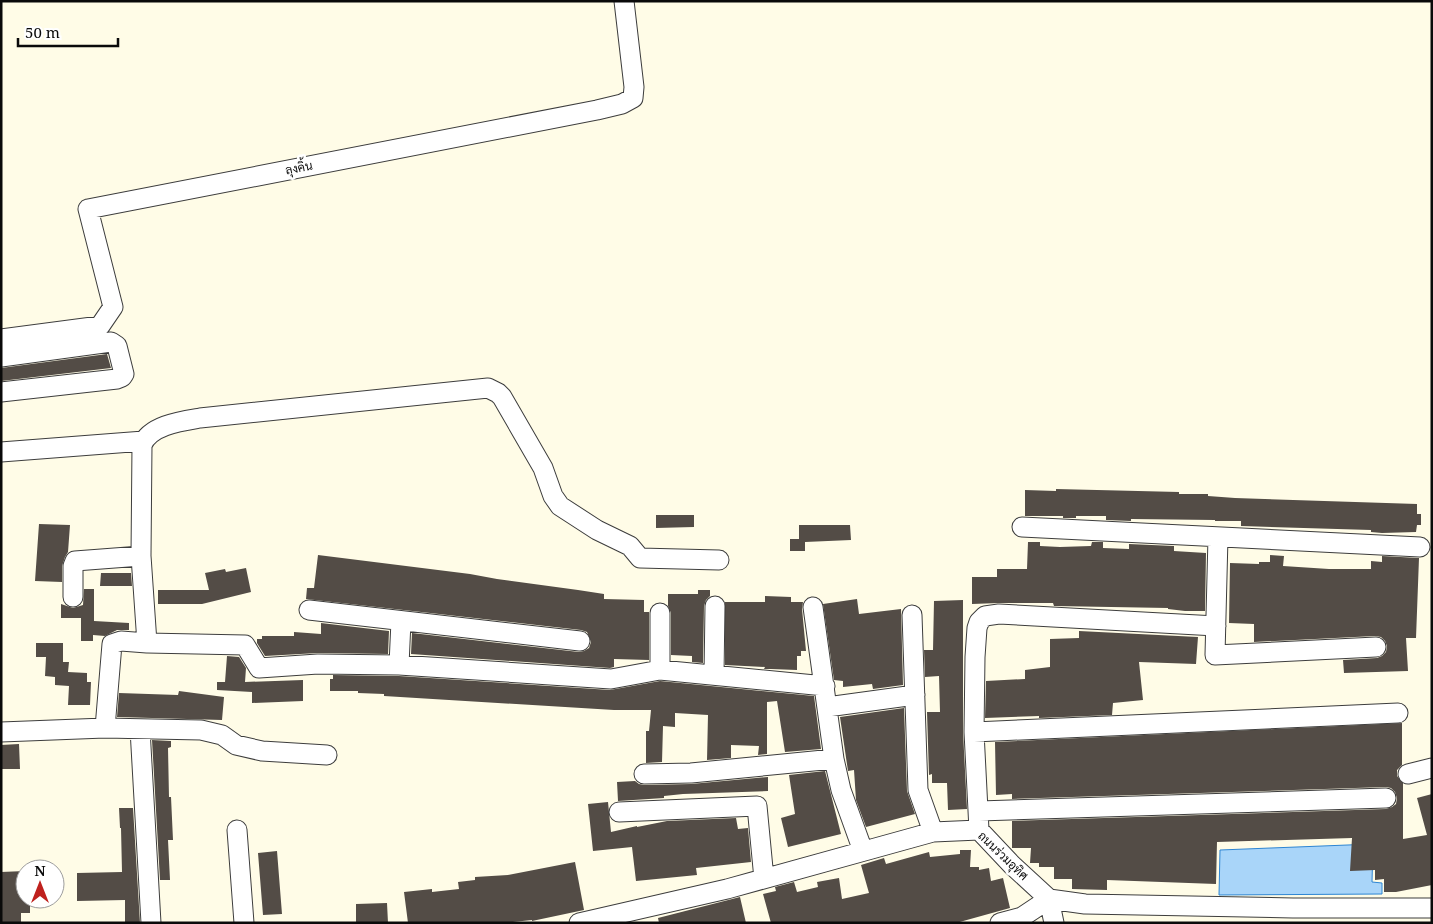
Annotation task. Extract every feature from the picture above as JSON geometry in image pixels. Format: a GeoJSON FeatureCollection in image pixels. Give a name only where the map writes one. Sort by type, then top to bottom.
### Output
{"type":"FeatureCollection","features":[{"type":"Feature","properties":{"kind":"street","name":"ลุงคิ้น"},"geometry":{"type":"LineString","coordinates":[[1,339],[100,326],[113,307],[88,209],[597,110],[628,102],[633,98],[634,87],[624,1]]}},
{"type":"Feature","properties":{"kind":"street"},"geometry":{"type":"LineString","coordinates":[[1,357],[110,342],[116,346],[124,374],[117,379],[1,392]]}},
{"type":"Feature","properties":{"kind":"street"},"geometry":{"type":"LineString","coordinates":[[147,643],[142,556],[142,449],[144,441],[150,434],[162,427],[192,419],[488,388],[502,397],[543,468],[553,496],[563,508],[597,530],[630,546],[640,558],[719,560]]}},
{"type":"Feature","properties":{"kind":"street"},"geometry":{"type":"LineString","coordinates":[[1,452],[144,441]]}},
{"type":"Feature","properties":{"kind":"street"},"geometry":{"type":"LineString","coordinates":[[1022,527],[1420,547]]}},
{"type":"Feature","properties":{"kind":"street"},"geometry":{"type":"LineString","coordinates":[[1218,537],[1215,655],[1376,647]]}},
{"type":"Feature","properties":{"kind":"street"},"geometry":{"type":"LineString","coordinates":[[72,597],[73,566],[75,561],[142,556]]}},
{"type":"Feature","properties":{"kind":"street"},"geometry":{"type":"LineString","coordinates":[[714,675],[715,606]]}},
{"type":"Feature","properties":{"kind":"street"},"geometry":{"type":"LineString","coordinates":[[813,607],[834,759],[841,790],[863,851]]}},
{"type":"Feature","properties":{"kind":"street"},"geometry":{"type":"LineString","coordinates":[[309,610],[580,641]]}},
{"type":"Feature","properties":{"kind":"street"},"geometry":{"type":"LineString","coordinates":[[660,613],[660,670]]}},
{"type":"Feature","properties":{"kind":"street"},"geometry":{"type":"LineString","coordinates":[[1216,626],[998,614],[985,616],[979,622],[977,628],[974,657],[974,732],[979,820],[1386,798]]}},
{"type":"Feature","properties":{"kind":"street"},"geometry":{"type":"LineString","coordinates":[[912,615],[918,790],[933,832]]}},
{"type":"Feature","properties":{"kind":"street"},"geometry":{"type":"LineString","coordinates":[[399,665],[401,621]]}},
{"type":"Feature","properties":{"kind":"street"},"geometry":{"type":"LineString","coordinates":[[105,728],[112,644],[121,641],[245,645],[259,668],[318,664],[399,665],[611,679],[660,670],[825,686]]}},
{"type":"Feature","properties":{"kind":"street"},"geometry":{"type":"LineString","coordinates":[[827,707],[915,694]]}},
{"type":"Feature","properties":{"kind":"street"},"geometry":{"type":"LineString","coordinates":[[974,732],[1398,713]]}},
{"type":"Feature","properties":{"kind":"street"},"geometry":{"type":"LineString","coordinates":[[1,732],[105,728],[212,731],[222,735],[236,745],[255,750],[327,756]]}},
{"type":"Feature","properties":{"kind":"street"},"geometry":{"type":"LineString","coordinates":[[140,729],[151,923]]}},
{"type":"Feature","properties":{"kind":"street"},"geometry":{"type":"LineString","coordinates":[[644,774],[691,773],[834,759]]}},
{"type":"Feature","properties":{"kind":"street"},"geometry":{"type":"LineString","coordinates":[[1408,774],[1432,768]]}},
{"type":"Feature","properties":{"kind":"street"},"geometry":{"type":"LineString","coordinates":[[619,812],[757,806],[764,879]]}},
{"type":"Feature","properties":{"kind":"street","name":"ถนนร่วมอุทิศ"},"geometry":{"type":"LineString","coordinates":[[579,923],[764,879],[979,820],[1012,865],[1050,899]]}},
{"type":"Feature","properties":{"kind":"street"},"geometry":{"type":"LineString","coordinates":[[237,830],[244,923]]}},
{"type":"Feature","properties":{"kind":"street"},"geometry":{"type":"LineString","coordinates":[[1050,899],[1054,923]]}},
{"type":"Feature","properties":{"kind":"street"},"geometry":{"type":"LineString","coordinates":[[1000,923],[1022,918],[1050,899],[1085,904],[1231,914],[1293,908],[1432,908]]}},
{"type":"Feature","properties":{"kind":"water"},"geometry":{"type":"Polygon","coordinates":[[[1373,844],[1372,882],[1382,883],[1382,894],[1219,895],[1220,850],[1373,844]]]}},
{"type":"Feature","properties":{"kind":"building"},"geometry":{"type":"Polygon","coordinates":[[[107,354],[111,368],[1,381],[1,368],[107,354]]]}},
{"type":"Feature","properties":{"kind":"building"},"geometry":{"type":"Polygon","coordinates":[[[1056,489],[1179,492],[1179,494],[1208,494],[1208,496],[1235,498],[1417,504],[1417,514],[1421,514],[1421,525],[1417,525],[1416,532],[1382,533],[1371,532],[1371,530],[1241,526],[1241,521],[1131,519],[1131,521],[1106,520],[1106,516],[1063,518],[1063,516],[1025,516],[1025,490],[1056,491],[1056,489]]]}},
{"type":"Feature","properties":{"kind":"building"},"geometry":{"type":"Polygon","coordinates":[[[656,515],[694,515],[694,527],[656,528],[656,515]]]}},
{"type":"Feature","properties":{"kind":"building"},"geometry":{"type":"Polygon","coordinates":[[[39,524],[70,525],[68,552],[62,566],[62,582],[35,581],[39,524]]]}},
{"type":"Feature","properties":{"kind":"building"},"geometry":{"type":"Polygon","coordinates":[[[799,525],[850,525],[851,540],[805,542],[805,551],[790,551],[790,539],[799,539],[799,525]]]}},
{"type":"Feature","properties":{"kind":"building"},"geometry":{"type":"Polygon","coordinates":[[[1028,542],[1040,542],[1040,546],[1060,547],[1091,546],[1092,542],[1103,542],[1103,548],[1129,549],[1129,544],[1174,546],[1174,551],[1206,553],[1205,611],[1185,611],[1168,608],[1054,606],[1053,603],[972,604],[972,577],[997,577],[997,569],[1027,569],[1028,542]]]}},
{"type":"Feature","properties":{"kind":"building"},"geometry":{"type":"Polygon","coordinates":[[[318,555],[470,574],[604,594],[604,599],[644,600],[644,612],[649,612],[649,660],[614,659],[614,667],[610,668],[411,654],[412,633],[579,652],[589,648],[591,642],[587,632],[581,630],[306,599],[307,588],[314,588],[318,555]]]}},
{"type":"Feature","properties":{"kind":"building"},"geometry":{"type":"Polygon","coordinates":[[[1270,555],[1284,556],[1283,566],[1329,569],[1371,569],[1371,561],[1382,562],[1382,556],[1419,558],[1416,638],[1406,638],[1408,671],[1344,673],[1343,660],[1382,656],[1386,652],[1387,646],[1381,637],[1254,642],[1254,624],[1229,623],[1230,563],[1259,564],[1259,562],[1270,562],[1270,555]]]}},
{"type":"Feature","properties":{"kind":"building"},"geometry":{"type":"Polygon","coordinates":[[[246,568],[251,592],[202,604],[158,604],[158,590],[209,590],[205,573],[225,569],[226,572],[246,568]]]}},
{"type":"Feature","properties":{"kind":"building"},"geometry":{"type":"Polygon","coordinates":[[[101,573],[131,573],[132,586],[100,586],[101,573]]]}},
{"type":"Feature","properties":{"kind":"building"},"geometry":{"type":"Polygon","coordinates":[[[84,589],[94,589],[94,621],[129,623],[129,630],[117,630],[105,636],[93,635],[93,641],[81,641],[81,618],[61,618],[61,604],[73,608],[83,605],[84,589]]]}},
{"type":"Feature","properties":{"kind":"building"},"geometry":{"type":"Polygon","coordinates":[[[698,590],[710,590],[710,596],[704,606],[703,663],[692,662],[692,656],[671,655],[671,613],[668,606],[668,594],[698,594],[698,590]]]}},
{"type":"Feature","properties":{"kind":"building"},"geometry":{"type":"Polygon","coordinates":[[[765,596],[791,597],[791,602],[803,602],[806,651],[801,651],[801,656],[797,656],[797,670],[725,665],[725,602],[765,602],[765,596]]]}},
{"type":"Feature","properties":{"kind":"building"},"geometry":{"type":"Polygon","coordinates":[[[857,599],[859,614],[901,609],[903,685],[873,689],[872,684],[843,687],[843,681],[834,680],[823,604],[857,599]]]}},
{"type":"Feature","properties":{"kind":"building"},"geometry":{"type":"Polygon","coordinates":[[[963,600],[963,732],[967,809],[948,810],[947,783],[932,783],[932,774],[929,775],[927,712],[940,712],[939,676],[925,677],[924,650],[933,650],[934,601],[963,600]]]}},
{"type":"Feature","properties":{"kind":"building"},"geometry":{"type":"Polygon","coordinates":[[[321,623],[389,631],[388,654],[318,653],[265,656],[257,643],[257,639],[262,639],[262,636],[294,636],[294,632],[321,634],[321,623]]]}},
{"type":"Feature","properties":{"kind":"building"},"geometry":{"type":"Polygon","coordinates":[[[1079,631],[1198,637],[1196,664],[1139,662],[1143,700],[1113,703],[1112,715],[985,718],[986,681],[1025,679],[1025,670],[1050,667],[1050,639],[1079,638],[1079,631]]]}},
{"type":"Feature","properties":{"kind":"building"},"geometry":{"type":"Polygon","coordinates":[[[36,643],[63,643],[63,662],[69,662],[68,672],[87,673],[87,682],[91,682],[90,705],[68,705],[69,686],[55,685],[55,677],[45,676],[46,657],[36,657],[36,643]]]}},
{"type":"Feature","properties":{"kind":"building"},"geometry":{"type":"Polygon","coordinates":[[[227,656],[239,657],[246,668],[245,682],[303,680],[303,701],[252,703],[252,692],[217,690],[217,682],[225,682],[227,656]]]}},
{"type":"Feature","properties":{"kind":"building"},"geometry":{"type":"Polygon","coordinates":[[[333,675],[399,676],[610,690],[660,681],[814,696],[821,749],[785,752],[777,701],[767,702],[767,754],[758,755],[759,746],[731,745],[731,758],[707,760],[708,715],[675,713],[675,727],[663,726],[662,762],[646,763],[646,731],[649,731],[651,710],[614,710],[384,696],[384,694],[358,693],[358,691],[330,691],[330,679],[333,679],[333,675]]]}},
{"type":"Feature","properties":{"kind":"building"},"geometry":{"type":"Polygon","coordinates":[[[179,691],[224,697],[222,720],[117,717],[119,693],[178,695],[179,691]]]}},
{"type":"Feature","properties":{"kind":"building"},"geometry":{"type":"Polygon","coordinates":[[[904,708],[907,791],[915,814],[866,827],[856,800],[854,770],[848,771],[840,717],[904,708]]]}},
{"type":"Feature","properties":{"kind":"building"},"geometry":{"type":"Polygon","coordinates":[[[1402,723],[1402,765],[1397,770],[1397,776],[1403,783],[1403,839],[1427,835],[1417,798],[1432,794],[1432,885],[1396,892],[1384,892],[1384,879],[1375,880],[1375,870],[1350,871],[1352,838],[1217,842],[1216,884],[1107,880],[1107,890],[1072,889],[1072,879],[1054,879],[1054,867],[1039,867],[1039,863],[1030,863],[1031,848],[1012,848],[1012,821],[1386,809],[1396,804],[1397,798],[1391,788],[1012,799],[1012,794],[996,795],[995,742],[1402,723]]]}},
{"type":"Feature","properties":{"kind":"building"},"geometry":{"type":"Polygon","coordinates":[[[152,740],[171,741],[171,747],[168,748],[169,797],[171,797],[173,840],[168,840],[170,880],[160,880],[152,740]]]}},
{"type":"Feature","properties":{"kind":"building"},"geometry":{"type":"Polygon","coordinates":[[[19,744],[20,769],[1,769],[1,745],[19,744]]]}},
{"type":"Feature","properties":{"kind":"building"},"geometry":{"type":"Polygon","coordinates":[[[825,771],[841,834],[788,847],[781,818],[795,814],[789,775],[825,771]]]}},
{"type":"Feature","properties":{"kind":"building"},"geometry":{"type":"Polygon","coordinates":[[[768,777],[768,791],[683,794],[664,796],[664,798],[618,801],[617,782],[635,781],[644,785],[691,784],[768,777]]]}},
{"type":"Feature","properties":{"kind":"building"},"geometry":{"type":"Polygon","coordinates":[[[608,802],[611,832],[667,821],[736,818],[738,829],[748,828],[751,862],[696,868],[697,875],[636,881],[632,847],[593,851],[588,804],[608,802]]]}},
{"type":"Feature","properties":{"kind":"building"},"geometry":{"type":"Polygon","coordinates":[[[119,808],[133,808],[140,923],[125,923],[125,900],[77,901],[77,873],[122,872],[119,808]]]}},
{"type":"Feature","properties":{"kind":"building"},"geometry":{"type":"Polygon","coordinates":[[[960,850],[971,850],[970,867],[979,867],[979,870],[989,868],[991,881],[1003,878],[1010,908],[956,923],[771,923],[763,894],[776,891],[775,887],[794,882],[797,892],[818,887],[817,882],[839,878],[842,899],[869,893],[861,865],[884,858],[886,864],[929,852],[930,857],[960,854],[960,850]]]}},
{"type":"Feature","properties":{"kind":"building"},"geometry":{"type":"Polygon","coordinates":[[[277,851],[282,914],[263,915],[258,853],[277,851]]]}},
{"type":"Feature","properties":{"kind":"building"},"geometry":{"type":"Polygon","coordinates":[[[575,862],[584,910],[532,921],[502,923],[408,923],[404,892],[432,889],[432,892],[459,889],[458,882],[475,880],[475,877],[508,875],[575,862]]]}},
{"type":"Feature","properties":{"kind":"building"},"geometry":{"type":"Polygon","coordinates":[[[15,871],[15,909],[30,909],[30,913],[21,913],[21,923],[1,923],[1,872],[15,871]]]}},
{"type":"Feature","properties":{"kind":"building"},"geometry":{"type":"Polygon","coordinates":[[[740,897],[746,923],[659,923],[658,918],[740,897]]]}},
{"type":"Feature","properties":{"kind":"building"},"geometry":{"type":"Polygon","coordinates":[[[387,903],[388,923],[356,923],[356,904],[387,903]]]}}]}
